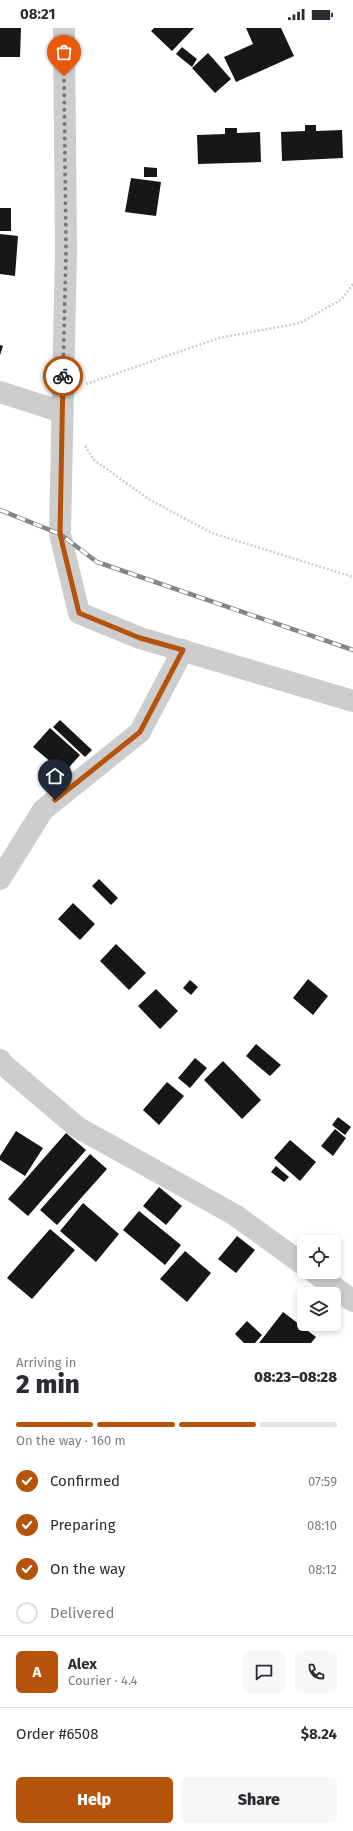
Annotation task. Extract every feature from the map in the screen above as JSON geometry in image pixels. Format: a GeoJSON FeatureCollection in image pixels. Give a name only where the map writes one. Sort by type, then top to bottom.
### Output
{"type":"FeatureCollection","features":[{"type":"Feature","properties":{"kind":"street"},"geometry":{"type":"LineString","coordinates":[[64,28],[66,250],[60,534],[79,613],[140,638],[353,701]]}},
{"type":"Feature","properties":{"kind":"street"},"geometry":{"type":"LineString","coordinates":[[0,392],[62,402]]}},
{"type":"Feature","properties":{"kind":"street"},"geometry":{"type":"LineString","coordinates":[[0,879],[43,810],[140,732],[183,650]]}},
{"type":"Feature","properties":{"kind":"street"},"geometry":{"type":"LineString","coordinates":[[0,1060],[5,1066],[77,1127],[235,1215],[297,1260]]}},
{"type":"Feature","properties":{"kind":"street"},"geometry":{"type":"LineString","coordinates":[[323,1279],[353,1301]]}},
{"type":"Feature","properties":{"kind":"path"},"geometry":{"type":"LineString","coordinates":[[62,402],[219,338],[300,323],[342,299],[353,284]]}},
{"type":"Feature","properties":{"kind":"path"},"geometry":{"type":"LineString","coordinates":[[82,442],[94,460],[150,500],[212,533],[353,577]]}},
{"type":"Feature","properties":{"kind":"building"},"geometry":{"type":"Polygon","coordinates":[[[0,28],[21,28],[20,57],[0,57],[0,28]]]}},
{"type":"Feature","properties":{"kind":"building"},"geometry":{"type":"Polygon","coordinates":[[[154,28],[194,28],[172,51],[151,31],[154,28]]]}},
{"type":"Feature","properties":{"kind":"building"},"geometry":{"type":"Polygon","coordinates":[[[246,28],[281,28],[294,56],[236,82],[224,57],[253,44],[246,28]]]}},
{"type":"Feature","properties":{"kind":"building"},"geometry":{"type":"Polygon","coordinates":[[[182,47],[197,59],[192,67],[176,54],[182,47]]]}},
{"type":"Feature","properties":{"kind":"building"},"geometry":{"type":"Polygon","coordinates":[[[208,53],[231,79],[215,93],[192,68],[208,53]]]}},
{"type":"Feature","properties":{"kind":"building"},"geometry":{"type":"Polygon","coordinates":[[[305,125],[316,125],[316,131],[342,130],[343,158],[282,161],[281,132],[305,131],[305,125]]]}},
{"type":"Feature","properties":{"kind":"building"},"geometry":{"type":"Polygon","coordinates":[[[225,128],[237,128],[237,133],[260,132],[261,162],[198,164],[197,135],[225,134],[225,128]]]}},
{"type":"Feature","properties":{"kind":"building"},"geometry":{"type":"Polygon","coordinates":[[[144,167],[157,168],[157,177],[144,177],[144,167]]]}},
{"type":"Feature","properties":{"kind":"building"},"geometry":{"type":"Polygon","coordinates":[[[131,178],[161,182],[156,216],[125,212],[131,178]]]}},
{"type":"Feature","properties":{"kind":"building"},"geometry":{"type":"Polygon","coordinates":[[[0,208],[11,208],[11,231],[0,231],[0,208]]]}},
{"type":"Feature","properties":{"kind":"building"},"geometry":{"type":"Polygon","coordinates":[[[0,234],[18,236],[15,276],[0,274],[0,234]]]}},
{"type":"Feature","properties":{"kind":"building"},"geometry":{"type":"Polygon","coordinates":[[[0,345],[3,346],[0,355],[0,345]]]}},
{"type":"Feature","properties":{"kind":"building"},"geometry":{"type":"Polygon","coordinates":[[[60,720],[92,750],[85,757],[53,727],[60,720]]]}},
{"type":"Feature","properties":{"kind":"building"},"geometry":{"type":"Polygon","coordinates":[[[50,728],[80,755],[64,773],[33,747],[50,728]]]}},
{"type":"Feature","properties":{"kind":"building"},"geometry":{"type":"Polygon","coordinates":[[[99,879],[118,898],[111,905],[92,886],[99,879]]]}},
{"type":"Feature","properties":{"kind":"building"},"geometry":{"type":"Polygon","coordinates":[[[73,903],[95,924],[80,940],[58,919],[73,903]]]}},
{"type":"Feature","properties":{"kind":"building"},"geometry":{"type":"Polygon","coordinates":[[[116,944],[146,973],[129,990],[100,961],[116,944]]]}},
{"type":"Feature","properties":{"kind":"building"},"geometry":{"type":"Polygon","coordinates":[[[308,979],[328,996],[313,1015],[293,998],[308,979]]]}},
{"type":"Feature","properties":{"kind":"building"},"geometry":{"type":"Polygon","coordinates":[[[190,980],[198,987],[191,995],[183,988],[190,980]]]}},
{"type":"Feature","properties":{"kind":"building"},"geometry":{"type":"Polygon","coordinates":[[[156,989],[178,1011],[160,1029],[138,1006],[156,989]]]}},
{"type":"Feature","properties":{"kind":"building"},"geometry":{"type":"Polygon","coordinates":[[[256,1044],[281,1065],[270,1076],[246,1056],[256,1044]]]}},
{"type":"Feature","properties":{"kind":"building"},"geometry":{"type":"Polygon","coordinates":[[[195,1058],[207,1068],[190,1088],[178,1078],[195,1058]]]}},
{"type":"Feature","properties":{"kind":"building"},"geometry":{"type":"Polygon","coordinates":[[[223,1061],[261,1100],[242,1119],[204,1080],[223,1061]]]}},
{"type":"Feature","properties":{"kind":"building"},"geometry":{"type":"Polygon","coordinates":[[[167,1082],[184,1096],[159,1125],[143,1110],[167,1082]]]}},
{"type":"Feature","properties":{"kind":"building"},"geometry":{"type":"Polygon","coordinates":[[[338,1117],[351,1127],[345,1135],[332,1125],[338,1117]]]}},
{"type":"Feature","properties":{"kind":"building"},"geometry":{"type":"Polygon","coordinates":[[[335,1129],[346,1138],[333,1156],[321,1146],[335,1129]]]}},
{"type":"Feature","properties":{"kind":"building"},"geometry":{"type":"Polygon","coordinates":[[[16,1131],[43,1148],[25,1176],[0,1160],[0,1156],[16,1131]]]}},
{"type":"Feature","properties":{"kind":"building"},"geometry":{"type":"Polygon","coordinates":[[[66,1133],[86,1150],[28,1216],[8,1199],[66,1133]]]}},
{"type":"Feature","properties":{"kind":"building"},"geometry":{"type":"Polygon","coordinates":[[[290,1140],[316,1162],[300,1181],[274,1158],[290,1140]]]}},
{"type":"Feature","properties":{"kind":"building"},"geometry":{"type":"Polygon","coordinates":[[[90,1154],[107,1169],[57,1225],[40,1210],[90,1154]]]}},
{"type":"Feature","properties":{"kind":"building"},"geometry":{"type":"Polygon","coordinates":[[[276,1166],[289,1177],[284,1182],[271,1172],[276,1166]]]}},
{"type":"Feature","properties":{"kind":"building"},"geometry":{"type":"Polygon","coordinates":[[[159,1187],[182,1206],[166,1225],[143,1206],[159,1187]]]}},
{"type":"Feature","properties":{"kind":"building"},"geometry":{"type":"Polygon","coordinates":[[[83,1203],[119,1234],[96,1262],[60,1231],[83,1203]]]}},
{"type":"Feature","properties":{"kind":"building"},"geometry":{"type":"Polygon","coordinates":[[[139,1211],[181,1245],[165,1265],[123,1230],[139,1211]]]}},
{"type":"Feature","properties":{"kind":"building"},"geometry":{"type":"Polygon","coordinates":[[[50,1229],[75,1250],[32,1299],[7,1278],[50,1229]]]}},
{"type":"Feature","properties":{"kind":"building"},"geometry":{"type":"Polygon","coordinates":[[[237,1236],[255,1250],[236,1273],[218,1259],[237,1236]]]}},
{"type":"Feature","properties":{"kind":"building"},"geometry":{"type":"Polygon","coordinates":[[[185,1251],[211,1273],[187,1302],[160,1279],[185,1251]]]}},
{"type":"Feature","properties":{"kind":"building"},"geometry":{"type":"Polygon","coordinates":[[[283,1312],[297,1323],[297,1331],[308,1331],[316,1337],[311,1343],[259,1343],[283,1312]]]}},
{"type":"Feature","properties":{"kind":"building"},"geometry":{"type":"Polygon","coordinates":[[[247,1321],[262,1335],[255,1343],[244,1343],[235,1334],[247,1321]]]}},
{"type":"Feature","properties":{"kind":"railway"},"geometry":{"type":"LineString","coordinates":[[0,510],[60,534],[97,562],[353,650]]}},
{"type":"Feature","properties":{"kind":"way so far"},"geometry":{"type":"LineString","coordinates":[[63,376],[66,250],[64,76]]}},
{"type":"Feature","properties":{"kind":"route"},"geometry":{"type":"LineString","coordinates":[[55,800],[140,732],[183,650],[140,638],[79,613],[60,534],[63,376]]}}]}
